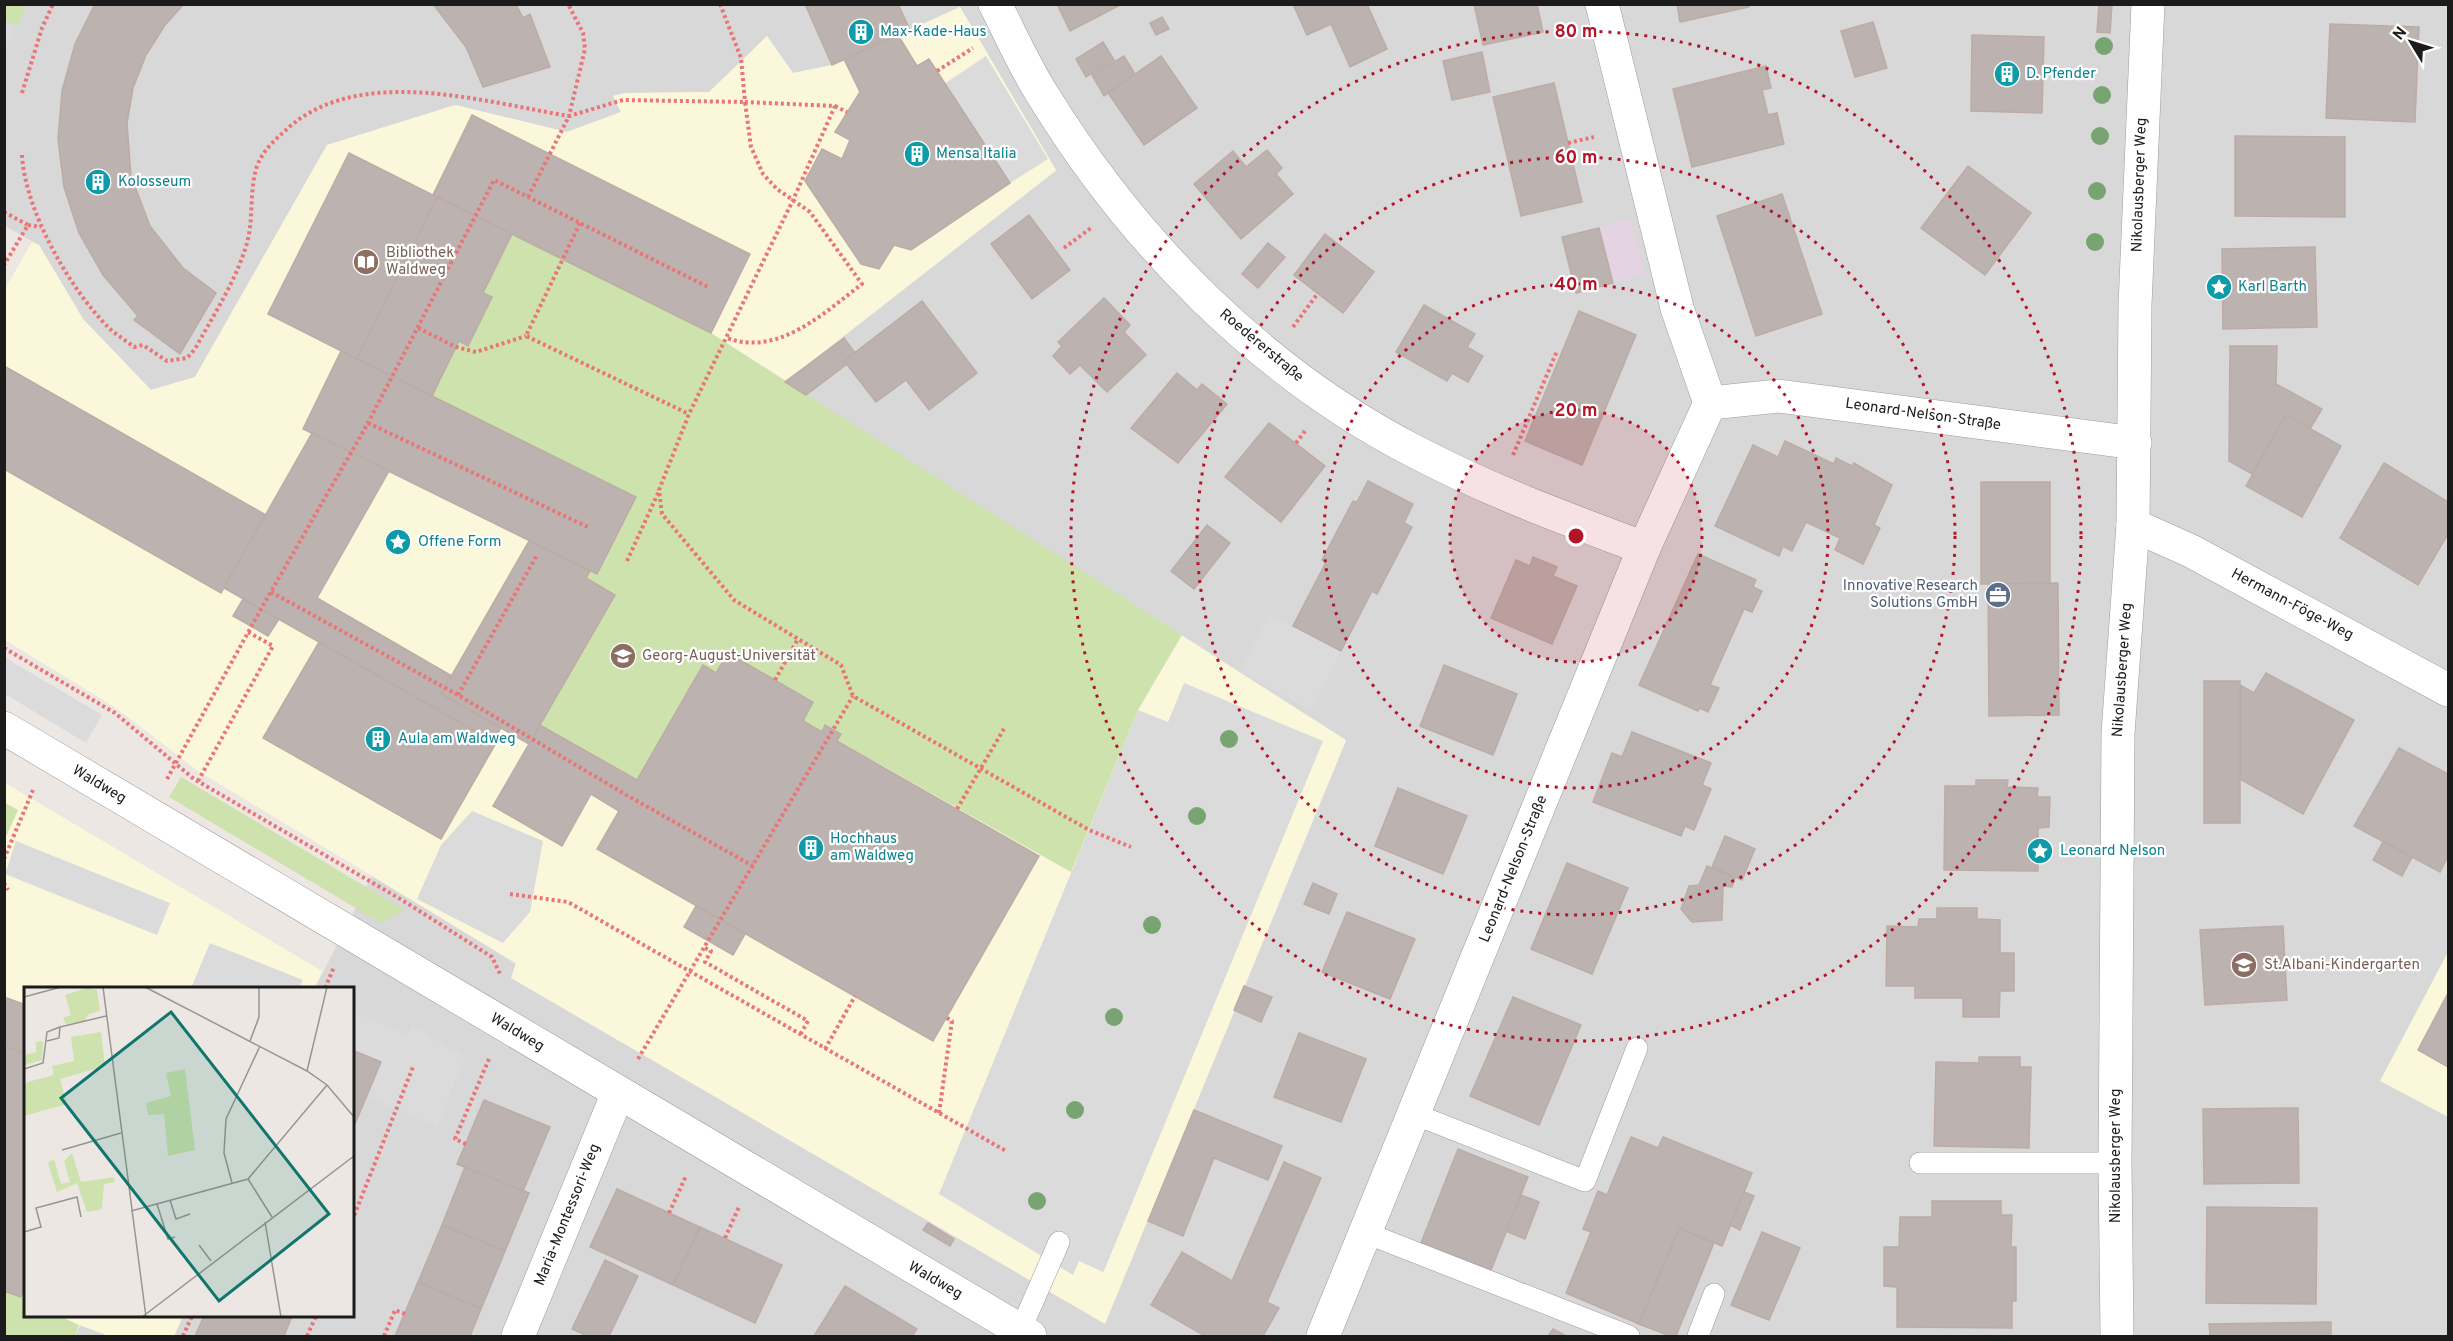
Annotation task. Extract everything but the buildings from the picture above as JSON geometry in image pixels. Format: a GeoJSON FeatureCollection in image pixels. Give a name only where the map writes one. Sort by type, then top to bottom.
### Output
{"type":"FeatureCollection","features":[{"type":"Feature","properties":{"kind":"street","name":"Roedererstraße"},"geometry":{"type":"LineString","coordinates":[[995,4],[1043,96],[1130,218],[1180,275],[1261,348],[1330,400],[1412,451],[1498,491],[1644,548]]}},
{"type":"Feature","properties":{"kind":"street"},"geometry":{"type":"LineString","coordinates":[[1602,4],[1677,308],[1710,403]]}},
{"type":"Feature","properties":{"kind":"street","name":"Nikolausberger Weg"},"geometry":{"type":"LineString","coordinates":[[2117,1336],[2115,1163],[2118,733],[2133,525],[2135,305],[2148,4]]}},
{"type":"Feature","properties":{"kind":"street","name":"Leonard-Nelson-Straße"},"geometry":{"type":"LineString","coordinates":[[1323,1336],[1644,548],[1710,403],[1779,396],[2135,443]]}},
{"type":"Feature","properties":{"kind":"street","name":"Hermann-Föge-Weg"},"geometry":{"type":"LineString","coordinates":[[2133,525],[2191,551],[2448,690]]}},
{"type":"Feature","properties":{"kind":"street","name":"Waldweg"},"geometry":{"type":"LineString","coordinates":[[4,728],[1025,1334]]}},
{"type":"Feature","properties":{"kind":"street","name":"Maria-Montessori-Weg"},"geometry":{"type":"LineString","coordinates":[[518,1336],[618,1093]]}},
{"type":"Feature","properties":{"kind":"lane"},"geometry":{"type":"LineString","coordinates":[[1414,1114],[1585,1181],[1637,1048]]}},
{"type":"Feature","properties":{"kind":"lane"},"geometry":{"type":"LineString","coordinates":[[1920,1163],[2115,1163]]}},
{"type":"Feature","properties":{"kind":"lane"},"geometry":{"type":"LineString","coordinates":[[1366,1233],[1629,1336]]}},
{"type":"Feature","properties":{"kind":"lane"},"geometry":{"type":"LineString","coordinates":[[1025,1334],[1059,1242]]}},
{"type":"Feature","properties":{"kind":"lane"},"geometry":{"type":"LineString","coordinates":[[1698,1336],[1714,1294]]}},
{"type":"Feature","properties":{"kind":"path"},"geometry":{"type":"LineString","coordinates":[[22,93],[42,28],[53,4]]}},
{"type":"Feature","properties":{"kind":"path"},"geometry":{"type":"LineString","coordinates":[[528,197],[569,116],[585,49],[583,33],[568,4]]}},
{"type":"Feature","properties":{"kind":"path"},"geometry":{"type":"LineString","coordinates":[[720,4],[741,58],[751,147],[763,174],[777,189],[810,212],[862,284],[804,328],[765,342],[740,342],[726,338]]}},
{"type":"Feature","properties":{"kind":"path"},"geometry":{"type":"LineString","coordinates":[[22,155],[23,169],[41,227],[69,276],[108,327],[134,347],[143,345],[167,361],[187,358],[195,349],[235,276],[248,241],[257,166],[270,144],[298,119],[341,98],[405,90],[569,116],[623,100],[835,106],[848,112]]}},
{"type":"Feature","properties":{"kind":"path"},"geometry":{"type":"LineString","coordinates":[[627,561],[660,490],[689,414],[793,200],[835,106]]}},
{"type":"Feature","properties":{"kind":"path"},"geometry":{"type":"LineString","coordinates":[[148,814],[248,632],[368,423],[494,180],[708,287]]}},
{"type":"Feature","properties":{"kind":"path"},"geometry":{"type":"LineString","coordinates":[[4,212],[28,225],[41,227]]}},
{"type":"Feature","properties":{"kind":"path"},"geometry":{"type":"LineString","coordinates":[[526,336],[580,223]]}},
{"type":"Feature","properties":{"kind":"path"},"geometry":{"type":"LineString","coordinates":[[4,265],[28,225]]}},
{"type":"Feature","properties":{"kind":"path"},"geometry":{"type":"LineString","coordinates":[[418,328],[456,347],[476,352],[526,336],[689,414]]}},
{"type":"Feature","properties":{"kind":"path"},"geometry":{"type":"LineString","coordinates":[[1498,491],[1557,351]]}},
{"type":"Feature","properties":{"kind":"path"},"geometry":{"type":"LineString","coordinates":[[368,423],[590,528]]}},
{"type":"Feature","properties":{"kind":"path"},"geometry":{"type":"LineString","coordinates":[[660,490],[662,514],[734,600],[841,665],[853,696],[1089,830],[1131,847]]}},
{"type":"Feature","properties":{"kind":"path"},"geometry":{"type":"LineString","coordinates":[[458,695],[537,555]]}},
{"type":"Feature","properties":{"kind":"path"},"geometry":{"type":"LineString","coordinates":[[271,592],[458,695],[628,796],[753,866]]}},
{"type":"Feature","properties":{"kind":"path"},"geometry":{"type":"LineString","coordinates":[[198,781],[273,646],[248,632]]}},
{"type":"Feature","properties":{"kind":"path"},"geometry":{"type":"LineString","coordinates":[[775,680],[798,639]]}},
{"type":"Feature","properties":{"kind":"path"},"geometry":{"type":"LineString","coordinates":[[4,648],[115,713],[198,781],[402,900],[492,957],[502,978]]}},
{"type":"Feature","properties":{"kind":"path"},"geometry":{"type":"LineString","coordinates":[[660,1021],[853,696]]}},
{"type":"Feature","properties":{"kind":"path"},"geometry":{"type":"LineString","coordinates":[[957,809],[1005,727]]}},
{"type":"Feature","properties":{"kind":"path"},"geometry":{"type":"LineString","coordinates":[[4,859],[48,754]]}},
{"type":"Feature","properties":{"kind":"path"},"geometry":{"type":"LineString","coordinates":[[4,883],[8,890]]}},
{"type":"Feature","properties":{"kind":"path"},"geometry":{"type":"LineString","coordinates":[[510,894],[568,902],[1006,1151]]}},
{"type":"Feature","properties":{"kind":"path"},"geometry":{"type":"LineString","coordinates":[[705,948],[711,951],[705,962],[808,1021],[800,1035]]}},
{"type":"Feature","properties":{"kind":"path"},"geometry":{"type":"LineString","coordinates":[[825,1048],[855,996]]}},
{"type":"Feature","properties":{"kind":"path"},"geometry":{"type":"LineString","coordinates":[[939,1113],[951,1021],[946,1018]]}},
{"type":"Feature","properties":{"kind":"path"},"geometry":{"type":"LineString","coordinates":[[466,1144],[455,1139],[503,1025]]}},
{"type":"Feature","properties":{"kind":"path"},"geometry":{"type":"LineString","coordinates":[[354,1216],[413,1067]]}},
{"type":"Feature","properties":{"kind":"path"},"geometry":{"type":"LineString","coordinates":[[384,1336],[395,1310],[405,1314]]}},
{"type":"Feature","properties":{"kind":"path"},"geometry":{"type":"LineString","coordinates":[[183,1336],[192,1317]]}},
{"type":"Feature","properties":{"kind":"path"},"geometry":{"type":"LineString","coordinates":[[308,1336],[316,1317]]}},
{"type":"Feature","properties":{"kind":"shaded area"},"geometry":{"type":"Polygon","coordinates":[[[5,5],[2448,5],[2448,1336],[174,1336],[183,1317],[354,1317],[354,987],[316,987],[372,876],[516,964],[512,978],[1148,1221],[1346,741],[785,382],[1056,171],[960,7],[832,65],[793,73],[767,37],[709,92],[625,93],[614,96],[621,112],[567,132],[455,105],[327,145],[195,377],[151,390],[83,319],[39,245],[5,226],[5,5]]]}},
{"type":"Feature","properties":{"kind":"shaded area","name":"Georg-August-Universität"},"geometry":{"type":"Polygon","coordinates":[[[960,7],[1056,170],[785,382],[1346,740],[1105,1324],[511,978],[516,963],[198,771],[116,708],[5,640],[5,289],[32,242],[39,245],[83,319],[151,390],[195,377],[327,145],[455,105],[567,132],[621,112],[613,96],[625,93],[709,92],[767,36],[793,73],[832,65],[960,7]]]}},
{"type":"Feature","properties":{"kind":"shaded area"},"geometry":{"type":"Polygon","coordinates":[[[5,20],[17,27],[5,49],[5,20]]]}},
{"type":"Feature","properties":{"kind":"shaded area"},"geometry":{"type":"Polygon","coordinates":[[[986,56],[1048,159],[1010,183],[944,84],[986,56]]]}},
{"type":"Feature","properties":{"kind":"shaded area"},"geometry":{"type":"Polygon","coordinates":[[[1630,219],[1645,274],[1576,293],[1562,237],[1630,219]]]}},
{"type":"Feature","properties":{"kind":"shaded area"},"geometry":{"type":"Polygon","coordinates":[[[1270,615],[1341,651],[1311,710],[1240,672],[1270,615]]]}},
{"type":"Feature","properties":{"kind":"shaded area"},"geometry":{"type":"Polygon","coordinates":[[[4,657],[102,715],[86,743],[5,694],[4,657]]]}},
{"type":"Feature","properties":{"kind":"shaded area"},"geometry":{"type":"Polygon","coordinates":[[[1184,683],[1323,741],[1106,1266],[1103,1272],[1079,1261],[1073,1275],[939,1194],[1138,710],[1168,722],[1184,683]]]}},
{"type":"Feature","properties":{"kind":"shaded area"},"geometry":{"type":"Polygon","coordinates":[[[5,783],[322,971],[315,987],[24,987],[24,1317],[183,1317],[174,1336],[109,1336],[80,1325],[75,1336],[5,1336],[5,783]]]}},
{"type":"Feature","properties":{"kind":"shaded area"},"geometry":{"type":"Polygon","coordinates":[[[472,811],[543,841],[530,912],[503,943],[417,899],[441,845],[472,811]]]}},
{"type":"Feature","properties":{"kind":"shaded area"},"geometry":{"type":"Polygon","coordinates":[[[16,841],[170,903],[157,935],[5,874],[16,841]]]}},
{"type":"Feature","properties":{"kind":"shaded area"},"geometry":{"type":"Polygon","coordinates":[[[210,943],[303,980],[300,987],[191,987],[210,943]]]}},
{"type":"Feature","properties":{"kind":"shaded area"},"geometry":{"type":"Polygon","coordinates":[[[2448,952],[2448,1117],[2380,1081],[2448,952]]]}},
{"type":"Feature","properties":{"kind":"shaded area"},"geometry":{"type":"Polygon","coordinates":[[[354,1013],[408,1035],[412,1026],[465,1057],[437,1126],[367,1097],[381,1062],[354,1050],[354,1013]]]}},
{"type":"Feature","properties":{"kind":"shaded area"},"geometry":{"type":"Polygon","coordinates":[[[79,1325],[109,1336],[75,1336],[79,1325]]]}},
{"type":"Feature","properties":{"kind":"green space"},"geometry":{"type":"Polygon","coordinates":[[[5,5],[26,5],[17,27],[5,20],[5,5]]]}},
{"type":"Feature","properties":{"kind":"green space"},"geometry":{"type":"Polygon","coordinates":[[[512,234],[711,333],[1182,635],[1138,710],[1071,872],[803,721],[813,701],[728,653],[716,673],[703,665],[637,780],[540,725],[614,595],[586,578],[590,571],[597,574],[636,498],[432,396],[459,341],[491,297],[483,293],[512,234]]]}},
{"type":"Feature","properties":{"kind":"green space"},"geometry":{"type":"Polygon","coordinates":[[[181,777],[405,910],[382,923],[376,920],[169,797],[181,777]]]}},
{"type":"Feature","properties":{"kind":"green space"},"geometry":{"type":"Polygon","coordinates":[[[5,803],[18,810],[5,839],[5,803]]]}},
{"type":"Feature","properties":{"kind":"green space"},"geometry":{"type":"Polygon","coordinates":[[[4,1291],[24,1299],[24,1317],[61,1317],[79,1325],[75,1336],[5,1336],[4,1291]]]}},
{"type":"Feature","properties":{"kind":"place","name":"Max-Kade-Haus"},"geometry":{"type":"Point","coordinates":[861,32]}},
{"type":"Feature","properties":{"kind":"place","name":"D. Pfender"},"geometry":{"type":"Point","coordinates":[2007,74]}},
{"type":"Feature","properties":{"kind":"place","name":"Mensa Italia"},"geometry":{"type":"Point","coordinates":[917,154]}},
{"type":"Feature","properties":{"kind":"place","name":"Kolosseum"},"geometry":{"type":"Point","coordinates":[98,182]}},
{"type":"Feature","properties":{"kind":"place","name":"Bibliothek Waldweg"},"geometry":{"type":"Point","coordinates":[366,262]}},
{"type":"Feature","properties":{"kind":"place","name":"Karl Barth"},"geometry":{"type":"Point","coordinates":[2219,287]}},
{"type":"Feature","properties":{"kind":"place","name":"Offene Form"},"geometry":{"type":"Point","coordinates":[398,542]}},
{"type":"Feature","properties":{"kind":"place","name":"Innovative Research Solutions GmbH"},"geometry":{"type":"Point","coordinates":[1998,595]}},
{"type":"Feature","properties":{"kind":"place","name":"Georg-August-Universität"},"geometry":{"type":"Point","coordinates":[623,656]}},
{"type":"Feature","properties":{"kind":"place","name":"Aula am Waldweg"},"geometry":{"type":"Point","coordinates":[378,739]}},
{"type":"Feature","properties":{"kind":"place","name":"Hochhaus am Waldweg"},"geometry":{"type":"Point","coordinates":[811,848]}},
{"type":"Feature","properties":{"kind":"place","name":"Leonard Nelson"},"geometry":{"type":"Point","coordinates":[2040,851]}},
{"type":"Feature","properties":{"kind":"place","name":"St.Albani-Kindergarten"},"geometry":{"type":"Point","coordinates":[2244,965]}}]}
